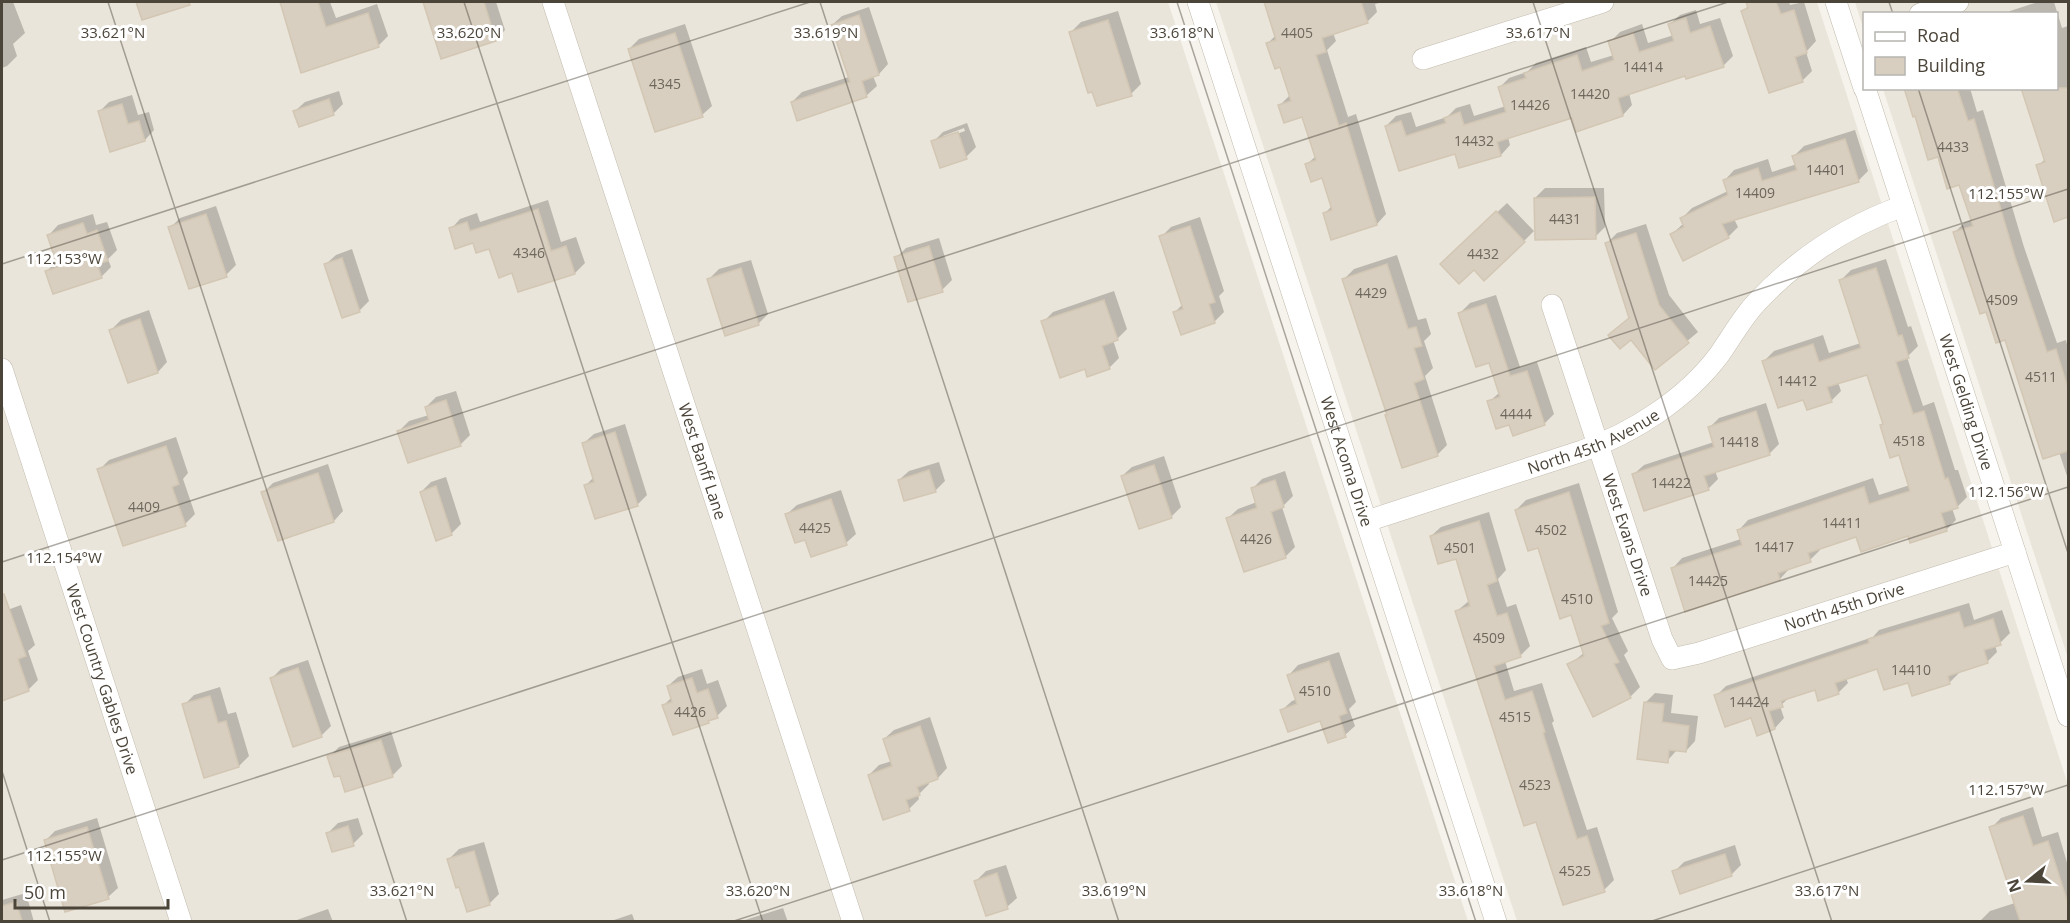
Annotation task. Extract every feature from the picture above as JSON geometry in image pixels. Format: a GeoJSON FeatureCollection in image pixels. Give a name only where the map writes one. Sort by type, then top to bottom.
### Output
{"type":"FeatureCollection","features":[{"type":"Feature","properties":{"kind":"street","name":"West Banff Lane"},"geometry":{"type":"LineString","coordinates":[[553,2],[853,921]]}},
{"type":"Feature","properties":{"kind":"street","name":"West Acoma Drive"},"geometry":{"type":"LineString","coordinates":[[1198,2],[1496,921]]}},
{"type":"Feature","properties":{"kind":"street"},"geometry":{"type":"LineString","coordinates":[[1423,59],[1603,2]]}},
{"type":"Feature","properties":{"kind":"street","name":"West Gelding Drive"},"geometry":{"type":"LineString","coordinates":[[1836,2],[1856,34],[1863,76]]}},
{"type":"Feature","properties":{"kind":"street"},"geometry":{"type":"LineString","coordinates":[[1926,12],[1958,2]]}},
{"type":"Feature","properties":{"kind":"street","name":"West Gelding Drive"},"geometry":{"type":"LineString","coordinates":[[1866,90],[2068,716]]}},
{"type":"Feature","properties":{"kind":"street","name":"North 45th Avenue"},"geometry":{"type":"LineString","coordinates":[[1367,521],[1599,445],[1640,424],[1690,385],[1717,357],[1754,305],[1764,281],[1876,216],[1903,206]]}},
{"type":"Feature","properties":{"kind":"street","name":"West Evans Drive"},"geometry":{"type":"LineString","coordinates":[[1552,305],[1662,639],[1672,659]]}},
{"type":"Feature","properties":{"kind":"street","name":"West Country Gables Drive"},"geometry":{"type":"LineString","coordinates":[[2,369],[181,921]]}},
{"type":"Feature","properties":{"kind":"street","name":"North 45th Drive"},"geometry":{"type":"LineString","coordinates":[[1672,659],[1699,653],[2015,552]]}},
{"type":"Feature","properties":{"kind":"shaded area"},"geometry":{"type":"Polygon","coordinates":[[[2,2],[1168,2],[1468,921],[2,922],[2,2]]]}},
{"type":"Feature","properties":{"kind":"shaded area"},"geometry":{"type":"Polygon","coordinates":[[[1216,2],[1817,2],[2068,785],[2068,921],[1517,921],[1216,2]]]}},
{"type":"Feature","properties":{"kind":"shaded area"},"geometry":{"type":"Polygon","coordinates":[[[1855,2],[2068,2],[2068,658],[1883,90],[2058,90],[2058,12],[1863,12],[1863,28],[1855,2]]]}},
{"type":"Feature","properties":{"kind":"building"},"geometry":{"type":"Polygon","coordinates":[[[136,2],[189,2],[190,5],[142,20],[136,2]]]}},
{"type":"Feature","properties":{"kind":"building"},"geometry":{"type":"Polygon","coordinates":[[[280,2],[318,2],[326,27],[368,13],[379,47],[301,73],[280,2]]]}},
{"type":"Feature","properties":{"kind":"building"},"geometry":{"type":"Polygon","coordinates":[[[423,2],[484,2],[496,41],[441,59],[423,2]]]}},
{"type":"Feature","properties":{"kind":"building"},"geometry":{"type":"Polygon","coordinates":[[[1264,2],[1361,2],[1368,23],[1322,38],[1326,52],[1316,55],[1339,126],[1346,123],[1377,225],[1331,240],[1323,213],[1332,210],[1322,178],[1311,182],[1305,164],[1316,160],[1302,117],[1284,123],[1278,105],[1291,101],[1280,67],[1275,69],[1266,43],[1276,40],[1264,2]]]}},
{"type":"Feature","properties":{"kind":"building"},"geometry":{"type":"Polygon","coordinates":[[[1746,2],[1776,2],[1781,14],[1794,10],[1807,53],[1795,57],[1803,82],[1769,93],[1741,11],[1748,8],[1746,2]]]}},
{"type":"Feature","properties":{"kind":"building"},"geometry":{"type":"Polygon","coordinates":[[[859,15],[879,75],[862,81],[867,97],[797,121],[791,102],[850,82],[831,25],[859,15]]]}},
{"type":"Feature","properties":{"kind":"building"},"geometry":{"type":"Polygon","coordinates":[[[1686,18],[1690,33],[1710,26],[1724,67],[1686,79],[1685,76],[1618,98],[1623,116],[1576,132],[1572,118],[1497,142],[1501,156],[1459,168],[1455,154],[1399,171],[1385,126],[1401,121],[1406,136],[1446,123],[1444,118],[1460,112],[1464,125],[1506,112],[1498,87],[1526,78],[1524,73],[1577,55],[1582,71],[1614,60],[1608,41],[1633,33],[1639,52],[1674,41],[1668,24],[1686,18]]]}},
{"type":"Feature","properties":{"kind":"building"},"geometry":{"type":"Polygon","coordinates":[[[1108,20],[1132,96],[1097,106],[1092,92],[1088,93],[1069,32],[1108,20]]]}},
{"type":"Feature","properties":{"kind":"building"},"geometry":{"type":"Polygon","coordinates":[[[675,33],[703,117],[655,132],[628,49],[675,33]]]}},
{"type":"Feature","properties":{"kind":"building"},"geometry":{"type":"Polygon","coordinates":[[[2068,88],[2068,217],[2054,222],[2036,165],[2045,162],[2022,90],[2068,88]]]}},
{"type":"Feature","properties":{"kind":"building"},"geometry":{"type":"Polygon","coordinates":[[[1905,90],[1958,90],[1968,121],[1974,119],[2015,257],[2047,352],[2056,349],[2068,388],[2068,451],[2043,459],[2005,340],[1996,343],[1986,312],[1980,314],[1953,232],[1973,226],[1959,185],[1947,189],[1938,157],[1928,160],[1915,116],[1913,117],[1905,90]]]}},
{"type":"Feature","properties":{"kind":"building"},"geometry":{"type":"Polygon","coordinates":[[[329,99],[334,115],[299,127],[293,111],[329,99]]]}},
{"type":"Feature","properties":{"kind":"building"},"geometry":{"type":"Polygon","coordinates":[[[122,104],[128,124],[139,121],[145,141],[110,152],[98,111],[122,104]]]}},
{"type":"Feature","properties":{"kind":"building"},"geometry":{"type":"Polygon","coordinates":[[[958,132],[967,159],[940,168],[931,141],[958,132]]]}},
{"type":"Feature","properties":{"kind":"building"},"geometry":{"type":"Polygon","coordinates":[[[1845,139],[1859,182],[1722,224],[1729,238],[1683,261],[1670,234],[1684,227],[1680,218],[1728,195],[1723,180],[1758,168],[1762,181],[1797,170],[1792,156],[1845,139]]]}},
{"type":"Feature","properties":{"kind":"building"},"geometry":{"type":"Polygon","coordinates":[[[1595,197],[1596,239],[1535,240],[1534,198],[1595,197]]]}},
{"type":"Feature","properties":{"kind":"building"},"geometry":{"type":"Polygon","coordinates":[[[538,209],[551,251],[566,246],[575,274],[518,292],[512,273],[499,278],[489,249],[476,253],[473,243],[455,249],[449,228],[467,222],[470,231],[538,209]]]}},
{"type":"Feature","properties":{"kind":"building"},"geometry":{"type":"Polygon","coordinates":[[[1496,211],[1525,242],[1484,281],[1474,270],[1459,284],[1440,264],[1496,211]]]}},
{"type":"Feature","properties":{"kind":"building"},"geometry":{"type":"Polygon","coordinates":[[[206,214],[227,277],[189,289],[168,227],[206,214]]]}},
{"type":"Feature","properties":{"kind":"building"},"geometry":{"type":"Polygon","coordinates":[[[83,223],[87,234],[97,230],[108,261],[97,264],[102,278],[53,294],[45,271],[58,267],[47,235],[83,223]]]}},
{"type":"Feature","properties":{"kind":"building"},"geometry":{"type":"Polygon","coordinates":[[[1190,226],[1215,302],[1209,304],[1215,323],[1181,335],[1173,312],[1183,309],[1159,236],[1190,226]]]}},
{"type":"Feature","properties":{"kind":"building"},"geometry":{"type":"Polygon","coordinates":[[[1636,233],[1659,305],[1689,343],[1655,370],[1631,340],[1620,349],[1608,335],[1629,318],[1605,243],[1636,233]]]}},
{"type":"Feature","properties":{"kind":"building"},"geometry":{"type":"Polygon","coordinates":[[[929,246],[943,292],[908,302],[894,257],[929,246]]]}},
{"type":"Feature","properties":{"kind":"building"},"geometry":{"type":"Polygon","coordinates":[[[342,258],[360,312],[342,318],[324,264],[342,258]]]}},
{"type":"Feature","properties":{"kind":"building"},"geometry":{"type":"Polygon","coordinates":[[[1387,264],[1408,329],[1416,327],[1422,346],[1414,348],[1424,379],[1414,383],[1438,456],[1402,468],[1342,279],[1387,264]]]}},
{"type":"Feature","properties":{"kind":"building"},"geometry":{"type":"Polygon","coordinates":[[[741,268],[759,325],[725,336],[707,279],[741,268]]]}},
{"type":"Feature","properties":{"kind":"building"},"geometry":{"type":"Polygon","coordinates":[[[1876,268],[1898,336],[1902,335],[1909,358],[1896,362],[1913,414],[1924,411],[1945,479],[1948,478],[1958,508],[1941,513],[1947,531],[1910,543],[1908,536],[1861,552],[1856,537],[1808,553],[1811,562],[1778,573],[1780,580],[1685,612],[1671,568],[1742,545],[1737,530],[1864,487],[1869,504],[1910,491],[1899,455],[1890,458],[1880,425],[1883,424],[1867,375],[1827,387],[1832,402],[1807,410],[1803,400],[1778,408],[1762,361],[1813,344],[1819,362],[1861,348],[1839,280],[1876,268]]]}},
{"type":"Feature","properties":{"kind":"building"},"geometry":{"type":"Polygon","coordinates":[[[1104,300],[1118,340],[1102,346],[1110,369],[1087,377],[1085,369],[1060,378],[1041,321],[1104,300]]]}},
{"type":"Feature","properties":{"kind":"building"},"geometry":{"type":"Polygon","coordinates":[[[1486,304],[1510,376],[1527,371],[1545,425],[1513,436],[1509,425],[1496,429],[1487,401],[1500,397],[1489,363],[1476,367],[1458,313],[1486,304]]]}},
{"type":"Feature","properties":{"kind":"building"},"geometry":{"type":"Polygon","coordinates":[[[140,319],[158,373],[128,383],[109,330],[140,319]]]}},
{"type":"Feature","properties":{"kind":"building"},"geometry":{"type":"Polygon","coordinates":[[[446,400],[461,446],[408,463],[397,431],[429,420],[425,407],[446,400]]]}},
{"type":"Feature","properties":{"kind":"building"},"geometry":{"type":"Polygon","coordinates":[[[1756,411],[1770,455],[1704,476],[1709,490],[1644,511],[1632,474],[1714,447],[1708,427],[1756,411]]]}},
{"type":"Feature","properties":{"kind":"building"},"geometry":{"type":"Polygon","coordinates":[[[615,432],[638,506],[595,519],[584,485],[594,482],[582,443],[615,432]]]}},
{"type":"Feature","properties":{"kind":"building"},"geometry":{"type":"Polygon","coordinates":[[[166,446],[179,484],[172,487],[186,526],[123,546],[97,469],[166,446]]]}},
{"type":"Feature","properties":{"kind":"building"},"geometry":{"type":"Polygon","coordinates":[[[1154,465],[1172,518],[1139,529],[1121,476],[1154,465]]]}},
{"type":"Feature","properties":{"kind":"building"},"geometry":{"type":"Polygon","coordinates":[[[929,470],[936,492],[904,501],[898,480],[929,470]]]}},
{"type":"Feature","properties":{"kind":"building"},"geometry":{"type":"Polygon","coordinates":[[[318,473],[334,522],[278,541],[261,492],[318,473]]]}},
{"type":"Feature","properties":{"kind":"building"},"geometry":{"type":"Polygon","coordinates":[[[1275,480],[1284,507],[1271,512],[1286,558],[1244,572],[1226,518],[1257,508],[1251,488],[1275,480]]]}},
{"type":"Feature","properties":{"kind":"building"},"geometry":{"type":"Polygon","coordinates":[[[436,486],[452,535],[436,541],[420,492],[436,486]]]}},
{"type":"Feature","properties":{"kind":"building"},"geometry":{"type":"Polygon","coordinates":[[[1569,492],[1609,623],[1601,626],[1619,662],[1614,664],[1631,698],[1593,717],[1567,664],[1584,656],[1571,615],[1560,619],[1538,548],[1528,551],[1515,510],[1569,492]]]}},
{"type":"Feature","properties":{"kind":"building"},"geometry":{"type":"Polygon","coordinates":[[[831,499],[847,545],[811,557],[805,540],[795,543],[785,514],[831,499]]]}},
{"type":"Feature","properties":{"kind":"building"},"geometry":{"type":"Polygon","coordinates":[[[1479,521],[1497,581],[1487,585],[1497,616],[1507,613],[1521,657],[1494,666],[1505,700],[1532,691],[1577,839],[1587,836],[1605,892],[1563,905],[1536,822],[1524,826],[1455,611],[1470,606],[1456,559],[1438,564],[1430,536],[1479,521]]]}},
{"type":"Feature","properties":{"kind":"building"},"geometry":{"type":"Polygon","coordinates":[[[2,594],[4,594],[26,656],[18,659],[29,691],[2,701],[2,594]]]}},
{"type":"Feature","properties":{"kind":"building"},"geometry":{"type":"Polygon","coordinates":[[[1959,612],[1964,628],[1993,619],[2001,645],[1984,650],[1988,663],[1948,676],[1950,684],[1912,696],[1908,683],[1884,690],[1877,669],[1835,683],[1839,694],[1818,701],[1815,690],[1781,701],[1783,707],[1769,711],[1775,729],[1757,736],[1751,718],[1725,727],[1714,695],[1869,643],[1868,639],[1959,612]]]}},
{"type":"Feature","properties":{"kind":"building"},"geometry":{"type":"Polygon","coordinates":[[[1329,661],[1347,713],[1339,716],[1346,737],[1328,743],[1320,721],[1288,732],[1280,710],[1297,704],[1287,675],[1329,661]]]}},
{"type":"Feature","properties":{"kind":"building"},"geometry":{"type":"Polygon","coordinates":[[[298,668],[322,737],[293,747],[270,678],[298,668]]]}},
{"type":"Feature","properties":{"kind":"building"},"geometry":{"type":"Polygon","coordinates":[[[692,678],[697,693],[708,689],[718,718],[673,735],[662,705],[672,702],[667,686],[692,678]]]}},
{"type":"Feature","properties":{"kind":"building"},"geometry":{"type":"Polygon","coordinates":[[[210,696],[218,723],[226,721],[239,767],[204,778],[182,704],[210,696]]]}},
{"type":"Feature","properties":{"kind":"building"},"geometry":{"type":"Polygon","coordinates":[[[1644,702],[1664,704],[1662,722],[1689,726],[1686,752],[1669,750],[1668,763],[1637,759],[1644,702]]]}},
{"type":"Feature","properties":{"kind":"building"},"geometry":{"type":"Polygon","coordinates":[[[920,726],[938,779],[917,787],[920,795],[906,800],[910,811],[883,820],[868,775],[892,766],[883,739],[920,726]]]}},
{"type":"Feature","properties":{"kind":"building"},"geometry":{"type":"Polygon","coordinates":[[[381,740],[393,777],[345,792],[340,776],[334,777],[327,756],[381,740]]]}},
{"type":"Feature","properties":{"kind":"building"},"geometry":{"type":"Polygon","coordinates":[[[2023,816],[2033,846],[2048,841],[2068,903],[2068,921],[2020,921],[1989,827],[2023,816]]]}},
{"type":"Feature","properties":{"kind":"building"},"geometry":{"type":"Polygon","coordinates":[[[348,826],[354,846],[332,852],[326,833],[348,826]]]}},
{"type":"Feature","properties":{"kind":"building"},"geometry":{"type":"Polygon","coordinates":[[[87,827],[109,899],[65,912],[44,840],[87,827]]]}},
{"type":"Feature","properties":{"kind":"building"},"geometry":{"type":"Polygon","coordinates":[[[474,851],[490,905],[467,912],[459,887],[456,888],[447,859],[474,851]]]}},
{"type":"Feature","properties":{"kind":"building"},"geometry":{"type":"Polygon","coordinates":[[[1725,854],[1732,876],[1680,894],[1672,871],[1725,854]]]}},
{"type":"Feature","properties":{"kind":"building"},"geometry":{"type":"Polygon","coordinates":[[[997,873],[1008,909],[986,916],[974,881],[997,873]]]}},
{"type":"Feature","properties":{"kind":"building"},"geometry":{"type":"Polygon","coordinates":[[[16,902],[22,921],[2,921],[2,906],[16,902]]]}}]}
